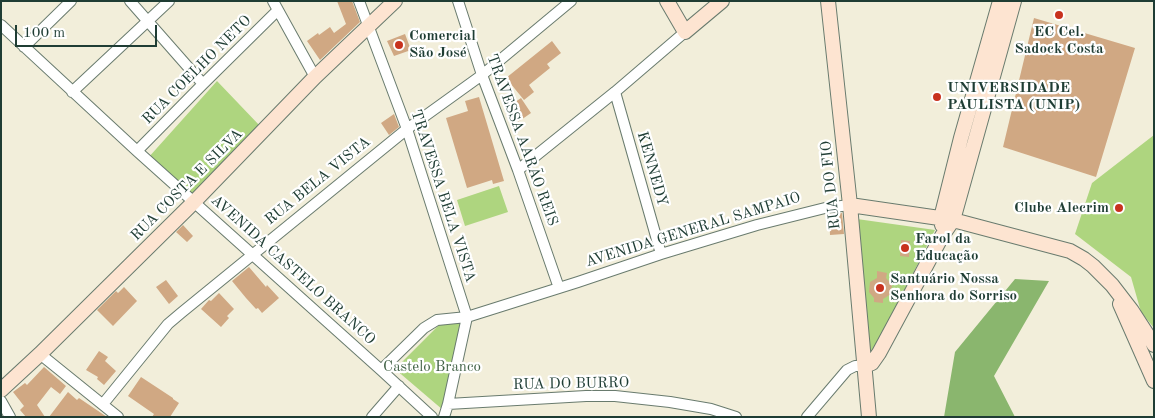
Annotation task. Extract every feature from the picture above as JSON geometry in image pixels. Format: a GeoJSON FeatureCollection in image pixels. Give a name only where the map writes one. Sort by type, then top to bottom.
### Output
{"type":"FeatureCollection","features":[{"type":"Feature","properties":{"kind":"street"},"geometry":{"type":"LineString","coordinates":[[24,46],[71,1]]}},
{"type":"Feature","properties":{"kind":"street"},"geometry":{"type":"LineString","coordinates":[[130,1],[203,84]]}},
{"type":"Feature","properties":{"kind":"street"},"geometry":{"type":"LineString","coordinates":[[72,92],[169,1]]}},
{"type":"Feature","properties":{"kind":"street","name":"TRAVESSA BELA VISTA"},"geometry":{"type":"LineString","coordinates":[[360,1],[407,128],[467,317],[448,404]]}},
{"type":"Feature","properties":{"kind":"street","name":"RUA COSTA E SILVA"},"geometry":{"type":"LineString","coordinates":[[1,390],[194,202],[315,77],[395,1]]}},
{"type":"Feature","properties":{"kind":"street","name":"TRAVESSA AARÃO REIS"},"geometry":{"type":"LineString","coordinates":[[458,1],[482,75],[518,170],[559,288]]}},
{"type":"Feature","properties":{"kind":"street","name":"RUA BELA VISTA"},"geometry":{"type":"LineString","coordinates":[[103,404],[168,324],[407,128],[482,75],[571,1]]}},
{"type":"Feature","properties":{"kind":"street"},"geometry":{"type":"LineString","coordinates":[[667,1],[685,32]]}},
{"type":"Feature","properties":{"kind":"street"},"geometry":{"type":"LineString","coordinates":[[518,170],[615,92],[722,1]]}},
{"type":"Feature","properties":{"kind":"street","name":"RUA DO FIO"},"geometry":{"type":"LineString","coordinates":[[828,1],[850,205],[868,417]]}},
{"type":"Feature","properties":{"kind":"street"},"geometry":{"type":"LineString","coordinates":[[807,417],[847,370],[855,366],[865,366],[872,363],[942,236],[947,219],[961,138],[1000,1]]}},
{"type":"Feature","properties":{"kind":"street"},"geometry":{"type":"LineString","coordinates":[[947,219],[961,191],[1014,1]]}},
{"type":"Feature","properties":{"kind":"street"},"geometry":{"type":"LineString","coordinates":[[275,6],[315,77]]}},
{"type":"Feature","properties":{"kind":"street","name":"RUA COELHO NETO"},"geometry":{"type":"LineString","coordinates":[[138,151],[275,6]]}},
{"type":"Feature","properties":{"kind":"street","name":"AVENIDA CASTELO BRANCO"},"geometry":{"type":"LineString","coordinates":[[1,25],[72,92],[432,417]]}},
{"type":"Feature","properties":{"kind":"street","name":"KENNEDY"},"geometry":{"type":"LineString","coordinates":[[615,92],[661,254]]}},
{"type":"Feature","properties":{"kind":"street"},"geometry":{"type":"LineString","coordinates":[[961,191],[963,213],[975,225]]}},
{"type":"Feature","properties":{"kind":"street","name":"AVENIDA GENERAL SAMPAIO"},"geometry":{"type":"LineString","coordinates":[[381,370],[430,324],[437,320],[467,317],[757,225],[802,213],[850,205],[947,219],[1070,252],[1094,266],[1112,285],[1154,345]]}},
{"type":"Feature","properties":{"kind":"street","name":"AVENIDA GENERAL SAMPAIO"},"geometry":{"type":"LineString","coordinates":[[1112,285],[1152,372]]}},
{"type":"Feature","properties":{"kind":"street"},"geometry":{"type":"LineString","coordinates":[[40,354],[118,417]]}},
{"type":"Feature","properties":{"kind":"street"},"geometry":{"type":"LineString","coordinates":[[372,417],[399,386]]}},
{"type":"Feature","properties":{"kind":"street","name":"RUA DO BURRO"},"geometry":{"type":"LineString","coordinates":[[448,404],[557,397],[615,396],[670,402],[736,417]]}},
{"type":"Feature","properties":{"kind":"street"},"geometry":{"type":"LineString","coordinates":[[1,401],[10,417]]}},
{"type":"Feature","properties":{"kind":"street"},"geometry":{"type":"LineString","coordinates":[[444,417],[448,404]]}},
{"type":"Feature","properties":{"kind":"green space"},"geometry":{"type":"Polygon","coordinates":[[[217,81],[260,126],[192,198],[148,158],[217,81]]]}},
{"type":"Feature","properties":{"kind":"green space","name":"Clube Alecrim"},"geometry":{"type":"Polygon","coordinates":[[[1154,135],[1154,328],[1141,312],[1131,277],[1075,234],[1092,183],[1154,135]]]}},
{"type":"Feature","properties":{"kind":"green space"},"geometry":{"type":"Polygon","coordinates":[[[499,186],[508,212],[465,226],[457,200],[499,186]]]}},
{"type":"Feature","properties":{"kind":"green space"},"geometry":{"type":"Polygon","coordinates":[[[857,219],[935,230],[869,360],[857,219]]]}},
{"type":"Feature","properties":{"kind":"green space"},"geometry":{"type":"Polygon","coordinates":[[[1015,279],[1049,281],[994,376],[1015,417],[944,417],[955,352],[1015,279]]]}},
{"type":"Feature","properties":{"kind":"green space","name":"Castelo Branco"},"geometry":{"type":"Polygon","coordinates":[[[465,323],[443,410],[395,369],[440,324],[465,323]]]}},
{"type":"Feature","properties":{"kind":"building"},"geometry":{"type":"Polygon","coordinates":[[[337,1],[352,1],[360,22],[320,60],[307,41],[330,27],[334,33],[346,24],[337,1]]]}},
{"type":"Feature","properties":{"kind":"building"},"geometry":{"type":"Polygon","coordinates":[[[1034,18],[1135,48],[1096,177],[1003,147],[1034,18]]]}},
{"type":"Feature","properties":{"kind":"building","name":"Comercial São José"},"geometry":{"type":"Polygon","coordinates":[[[405,34],[411,50],[394,56],[387,41],[405,34]]]}},
{"type":"Feature","properties":{"kind":"building"},"geometry":{"type":"Polygon","coordinates":[[[552,41],[561,53],[547,64],[550,68],[529,85],[534,92],[524,100],[506,78],[552,41]]]}},
{"type":"Feature","properties":{"kind":"building"},"geometry":{"type":"Polygon","coordinates":[[[479,97],[504,181],[493,184],[492,180],[467,188],[446,118],[468,111],[465,101],[479,97]]]}},
{"type":"Feature","properties":{"kind":"building"},"geometry":{"type":"Polygon","coordinates":[[[521,98],[531,113],[518,122],[508,107],[521,98]]]}},
{"type":"Feature","properties":{"kind":"building"},"geometry":{"type":"Polygon","coordinates":[[[394,114],[399,127],[389,135],[381,123],[394,114]]]}},
{"type":"Feature","properties":{"kind":"building"},"geometry":{"type":"Polygon","coordinates":[[[842,213],[844,234],[830,235],[829,215],[842,213]]]}},
{"type":"Feature","properties":{"kind":"building"},"geometry":{"type":"Polygon","coordinates":[[[183,225],[193,236],[187,242],[176,232],[183,225]]]}},
{"type":"Feature","properties":{"kind":"building","name":"Farol da Educação"},"geometry":{"type":"Polygon","coordinates":[[[901,240],[910,241],[909,257],[900,256],[901,240]]]}},
{"type":"Feature","properties":{"kind":"building"},"geometry":{"type":"Polygon","coordinates":[[[249,267],[266,287],[267,285],[279,298],[262,313],[258,308],[256,309],[232,281],[249,267]]]}},
{"type":"Feature","properties":{"kind":"building","name":"Santuário Nossa Senhora do Sorriso"},"geometry":{"type":"Polygon","coordinates":[[[877,271],[887,273],[886,278],[892,285],[891,294],[883,299],[883,303],[874,302],[874,298],[869,292],[870,282],[877,278],[877,271]]]}},
{"type":"Feature","properties":{"kind":"building"},"geometry":{"type":"Polygon","coordinates":[[[166,280],[178,296],[169,304],[156,287],[166,280]]]}},
{"type":"Feature","properties":{"kind":"building"},"geometry":{"type":"Polygon","coordinates":[[[124,287],[137,301],[113,326],[97,310],[116,291],[118,293],[124,287]]]}},
{"type":"Feature","properties":{"kind":"building"},"geometry":{"type":"Polygon","coordinates":[[[219,293],[234,309],[227,316],[229,318],[221,327],[201,309],[219,293]]]}},
{"type":"Feature","properties":{"kind":"building"},"geometry":{"type":"Polygon","coordinates":[[[99,351],[108,357],[105,361],[116,371],[104,385],[97,379],[98,377],[86,370],[99,351]]]}},
{"type":"Feature","properties":{"kind":"building"},"geometry":{"type":"Polygon","coordinates":[[[44,367],[66,386],[60,394],[51,387],[37,405],[45,417],[26,417],[20,410],[24,406],[13,392],[25,383],[27,385],[44,367]]]}},
{"type":"Feature","properties":{"kind":"building"},"geometry":{"type":"Polygon","coordinates":[[[141,377],[179,403],[170,417],[152,417],[154,414],[128,396],[141,377]]]}},
{"type":"Feature","properties":{"kind":"building"},"geometry":{"type":"Polygon","coordinates":[[[68,392],[77,400],[79,398],[107,417],[49,417],[68,392]]]}},
{"type":"Feature","properties":{"kind":"place","name":"EC Cel. Sadock Costa"},"geometry":{"type":"Point","coordinates":[1059,15]}},
{"type":"Feature","properties":{"kind":"place","name":"Comercial São José"},"geometry":{"type":"Point","coordinates":[399,45]}},
{"type":"Feature","properties":{"kind":"place","name":"UNIVERSIDADE PAULISTA (UNIP)"},"geometry":{"type":"Point","coordinates":[937,97]}},
{"type":"Feature","properties":{"kind":"place","name":"Clube Alecrim"},"geometry":{"type":"Point","coordinates":[1119,208]}},
{"type":"Feature","properties":{"kind":"place","name":"Farol da Educação"},"geometry":{"type":"Point","coordinates":[905,248]}},
{"type":"Feature","properties":{"kind":"place","name":"Santuário Nossa Senhora do Sorriso"},"geometry":{"type":"Point","coordinates":[880,288]}}]}
